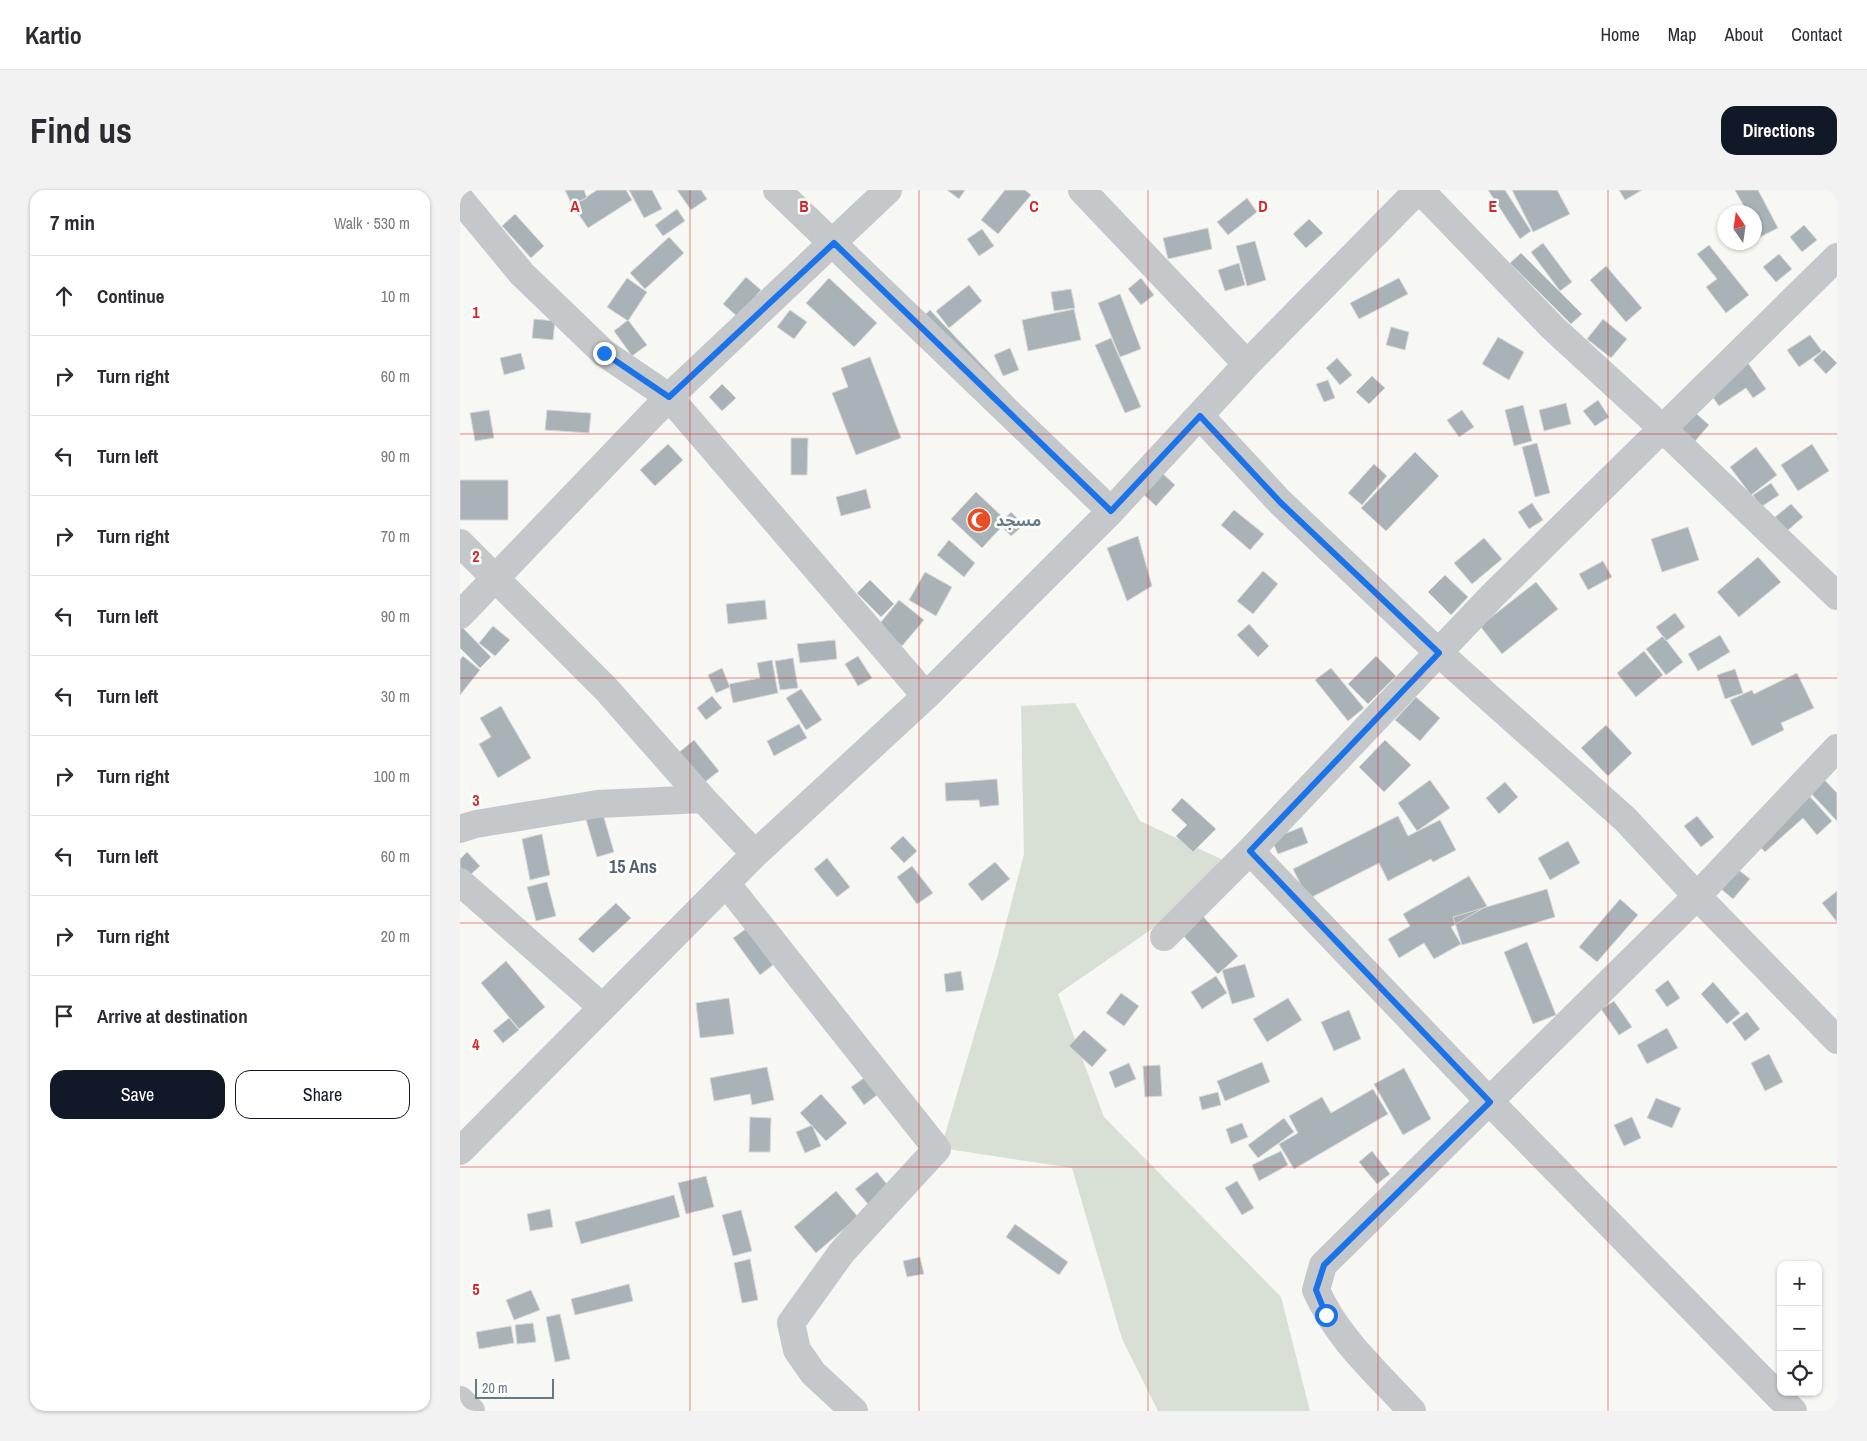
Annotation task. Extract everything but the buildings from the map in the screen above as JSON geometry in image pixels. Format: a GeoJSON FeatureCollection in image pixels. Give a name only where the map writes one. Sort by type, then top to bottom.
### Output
{"type":"FeatureCollection","features":[{"type":"Feature","properties":{"kind":"street"},"geometry":{"type":"LineString","coordinates":[[777,190],[1111,511]]}},
{"type":"Feature","properties":{"kind":"street"},"geometry":{"type":"LineString","coordinates":[[460,615],[669,397],[888,190]]}},
{"type":"Feature","properties":{"kind":"street"},"geometry":{"type":"LineString","coordinates":[[1082,190],[1247,364]]}},
{"type":"Feature","properties":{"kind":"street"},"geometry":{"type":"LineString","coordinates":[[460,1150],[755,854],[926,696],[1111,511],[1247,364],[1419,190],[1554,328],[1662,428],[1837,596]]}},
{"type":"Feature","properties":{"kind":"street"},"geometry":{"type":"LineString","coordinates":[[460,200],[522,274],[604,353],[669,397],[926,696]]}},
{"type":"Feature","properties":{"kind":"street"},"geometry":{"type":"LineString","coordinates":[[1164,937],[1250,851],[1493,595],[1837,257]]}},
{"type":"Feature","properties":{"kind":"street"},"geometry":{"type":"LineString","coordinates":[[1200,416],[1280,502],[1439,653],[1625,819],[1837,1040]]}},
{"type":"Feature","properties":{"kind":"street"},"geometry":{"type":"LineString","coordinates":[[460,543],[607,690],[703,799],[755,854]]}},
{"type":"Feature","properties":{"kind":"street"},"geometry":{"type":"LineString","coordinates":[[1412,1411],[1347,1342],[1326,1315],[1316,1290],[1324,1265],[1697,896],[1837,748]]}},
{"type":"Feature","properties":{"kind":"street"},"geometry":{"type":"LineString","coordinates":[[460,829],[476,824],[598,804],[703,799]]}},
{"type":"Feature","properties":{"kind":"street"},"geometry":{"type":"LineString","coordinates":[[1250,851],[1490,1102],[1793,1411]]}},
{"type":"Feature","properties":{"kind":"street"},"geometry":{"type":"LineString","coordinates":[[460,882],[602,1007]]}},
{"type":"Feature","properties":{"kind":"street"},"geometry":{"type":"LineString","coordinates":[[726,883],[937,1150],[842,1252],[791,1323],[797,1350],[814,1373],[854,1411]]}},
{"type":"Feature","properties":{"kind":"street"},"geometry":{"type":"LineString","coordinates":[[460,1400],[471,1411]]}},
{"type":"Feature","properties":{"kind":"shaded area"},"geometry":{"type":"Polygon","coordinates":[[[1075,703],[1140,821],[1240,868],[1058,994],[1104,1117],[1281,1297],[1310,1411],[1158,1411],[1122,1339],[1072,1168],[941,1148],[997,958],[1024,854],[1021,706],[1075,703]]]}},
{"type":"Feature","properties":{"kind":"place","name":"مسجد"},"geometry":{"type":"Point","coordinates":[979,520]}},
{"type":"Feature","properties":{"kind":"district","name":"15 Ans"},"geometry":{"type":"Point","coordinates":[633,867]}},
{"type":"Feature","properties":{"kind":"route"},"geometry":{"type":"LineString","coordinates":[[604,353],[669,397],[834,243],[1111,511],[1200,416],[1280,502],[1439,653],[1250,851],[1490,1102],[1324,1265],[1316,1290],[1326,1315]]}}]}
